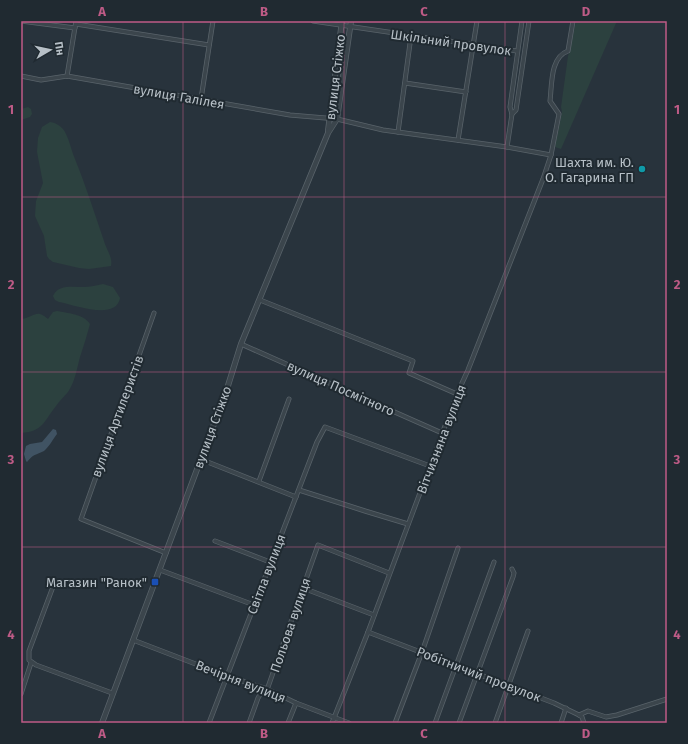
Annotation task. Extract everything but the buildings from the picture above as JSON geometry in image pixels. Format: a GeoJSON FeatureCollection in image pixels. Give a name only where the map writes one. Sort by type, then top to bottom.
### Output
{"type":"FeatureCollection","features":[{"type":"Feature","properties":{"kind":"street"},"geometry":{"type":"LineString","coordinates":[[21,21],[75,28]]}},
{"type":"Feature","properties":{"kind":"street"},"geometry":{"type":"LineString","coordinates":[[201,99],[213,21]]}},
{"type":"Feature","properties":{"kind":"street","name":"Шкільний провулок"},"geometry":{"type":"LineString","coordinates":[[313,21],[342,23],[350,27],[517,51]]}},
{"type":"Feature","properties":{"kind":"street","name":"вулиця Стіжко"},"geometry":{"type":"LineString","coordinates":[[102,723],[226,392],[241,344],[328,133],[337,119],[351,21]]}},
{"type":"Feature","properties":{"kind":"street"},"geometry":{"type":"LineString","coordinates":[[458,140],[478,21]]}},
{"type":"Feature","properties":{"kind":"street"},"geometry":{"type":"LineString","coordinates":[[507,147],[512,114],[510,107],[522,21]]}},
{"type":"Feature","properties":{"kind":"street"},"geometry":{"type":"LineString","coordinates":[[512,114],[516,110],[529,21]]}},
{"type":"Feature","properties":{"kind":"street","name":"Вітчизняна вулиця"},"geometry":{"type":"LineString","coordinates":[[332,723],[368,632],[457,394],[468,370],[543,179],[551,155],[559,114],[550,101],[555,62],[562,53],[568,51],[573,21]]}},
{"type":"Feature","properties":{"kind":"street"},"geometry":{"type":"LineString","coordinates":[[67,76],[76,22],[209,45]]}},
{"type":"Feature","properties":{"kind":"street","name":"вулиця Стіжко"},"geometry":{"type":"LineString","coordinates":[[328,133],[342,23]]}},
{"type":"Feature","properties":{"kind":"street"},"geometry":{"type":"LineString","coordinates":[[398,132],[411,36]]}},
{"type":"Feature","properties":{"kind":"street","name":"вулиця Галілея"},"geometry":{"type":"LineString","coordinates":[[21,76],[41,80],[67,76],[290,114],[337,119],[398,132],[507,147],[551,155]]}},
{"type":"Feature","properties":{"kind":"street"},"geometry":{"type":"LineString","coordinates":[[405,83],[466,92]]}},
{"type":"Feature","properties":{"kind":"street"},"geometry":{"type":"LineString","coordinates":[[260,300],[412,361],[409,373],[457,394]]}},
{"type":"Feature","properties":{"kind":"street","name":"вулиця Артилеристів"},"geometry":{"type":"LineString","coordinates":[[154,313],[81,518],[166,553]]}},
{"type":"Feature","properties":{"kind":"street","name":"вулиця Посмітного"},"geometry":{"type":"LineString","coordinates":[[241,344],[442,433]]}},
{"type":"Feature","properties":{"kind":"street"},"geometry":{"type":"LineString","coordinates":[[258,481],[289,399]]}},
{"type":"Feature","properties":{"kind":"street","name":"Світла вулиця"},"geometry":{"type":"LineString","coordinates":[[209,723],[317,442],[325,427],[430,466]]}},
{"type":"Feature","properties":{"kind":"street"},"geometry":{"type":"LineString","coordinates":[[200,459],[296,497]]}},
{"type":"Feature","properties":{"kind":"street"},"geometry":{"type":"LineString","coordinates":[[299,490],[408,524]]}},
{"type":"Feature","properties":{"kind":"street"},"geometry":{"type":"LineString","coordinates":[[215,541],[270,562]]}},
{"type":"Feature","properties":{"kind":"street","name":"Польова вулиця"},"geometry":{"type":"LineString","coordinates":[[249,723],[258,698],[267,689],[318,546],[389,573]]}},
{"type":"Feature","properties":{"kind":"street"},"geometry":{"type":"LineString","coordinates":[[395,723],[422,652],[458,548]]}},
{"type":"Feature","properties":{"kind":"street"},"geometry":{"type":"LineString","coordinates":[[435,723],[494,562]]}},
{"type":"Feature","properties":{"kind":"street"},"geometry":{"type":"LineString","coordinates":[[459,723],[514,573],[512,569]]}},
{"type":"Feature","properties":{"kind":"street"},"geometry":{"type":"LineString","coordinates":[[160,570],[254,605]]}},
{"type":"Feature","properties":{"kind":"street"},"geometry":{"type":"LineString","coordinates":[[21,694],[31,663],[29,660],[29,651],[54,584]]}},
{"type":"Feature","properties":{"kind":"street"},"geometry":{"type":"LineString","coordinates":[[303,588],[374,615]]}},
{"type":"Feature","properties":{"kind":"street"},"geometry":{"type":"LineString","coordinates":[[495,723],[528,631]]}},
{"type":"Feature","properties":{"kind":"street","name":"Робітничий провулок"},"geometry":{"type":"LineString","coordinates":[[368,632],[566,708],[582,717],[584,723]]}},
{"type":"Feature","properties":{"kind":"street","name":"Вечірня вулиця"},"geometry":{"type":"LineString","coordinates":[[133,640],[227,676],[267,689],[296,703],[349,723]]}},
{"type":"Feature","properties":{"kind":"street"},"geometry":{"type":"LineString","coordinates":[[31,663],[112,693]]}},
{"type":"Feature","properties":{"kind":"street"},"geometry":{"type":"LineString","coordinates":[[579,715],[588,711],[606,716],[617,715],[667,699]]}},
{"type":"Feature","properties":{"kind":"street"},"geometry":{"type":"LineString","coordinates":[[288,723],[296,703]]}},
{"type":"Feature","properties":{"kind":"street"},"geometry":{"type":"LineString","coordinates":[[561,723],[566,708]]}},
{"type":"Feature","properties":{"kind":"green space"},"geometry":{"type":"Polygon","coordinates":[[[576,21],[617,21],[561,149],[555,147],[562,112],[561,107],[568,56],[576,21]]]}},
{"type":"Feature","properties":{"kind":"green space"},"geometry":{"type":"Polygon","coordinates":[[[28,107],[31,109],[32,114],[30,117],[21,120],[21,109],[28,107]]]}},
{"type":"Feature","properties":{"kind":"green space"},"geometry":{"type":"Polygon","coordinates":[[[50,122],[61,127],[67,136],[110,256],[111,266],[89,269],[79,268],[53,262],[47,256],[44,236],[35,216],[36,201],[43,183],[37,152],[38,138],[42,127],[50,122]]]}},
{"type":"Feature","properties":{"kind":"green space"},"geometry":{"type":"Polygon","coordinates":[[[103,284],[113,287],[120,298],[117,305],[111,309],[94,310],[84,308],[59,302],[55,300],[53,296],[55,292],[62,288],[86,287],[103,284]]]}},
{"type":"Feature","properties":{"kind":"green space"},"geometry":{"type":"Polygon","coordinates":[[[57,311],[80,316],[90,324],[76,375],[68,392],[42,425],[39,428],[29,432],[21,433],[21,319],[35,314],[41,314],[48,319],[53,312],[57,311]]]}},
{"type":"Feature","properties":{"kind":"water"},"geometry":{"type":"Polygon","coordinates":[[[53,429],[56,430],[57,434],[48,447],[44,451],[33,456],[27,462],[24,454],[26,446],[42,442],[53,429]]]}},
{"type":"Feature","properties":{"kind":"place","name":"Шахта им. Ю. О. Гагарина ГП"},"geometry":{"type":"Point","coordinates":[642,169]}},
{"type":"Feature","properties":{"kind":"place","name":"Магазин \"Ранок\""},"geometry":{"type":"Point","coordinates":[155,582]}}]}
